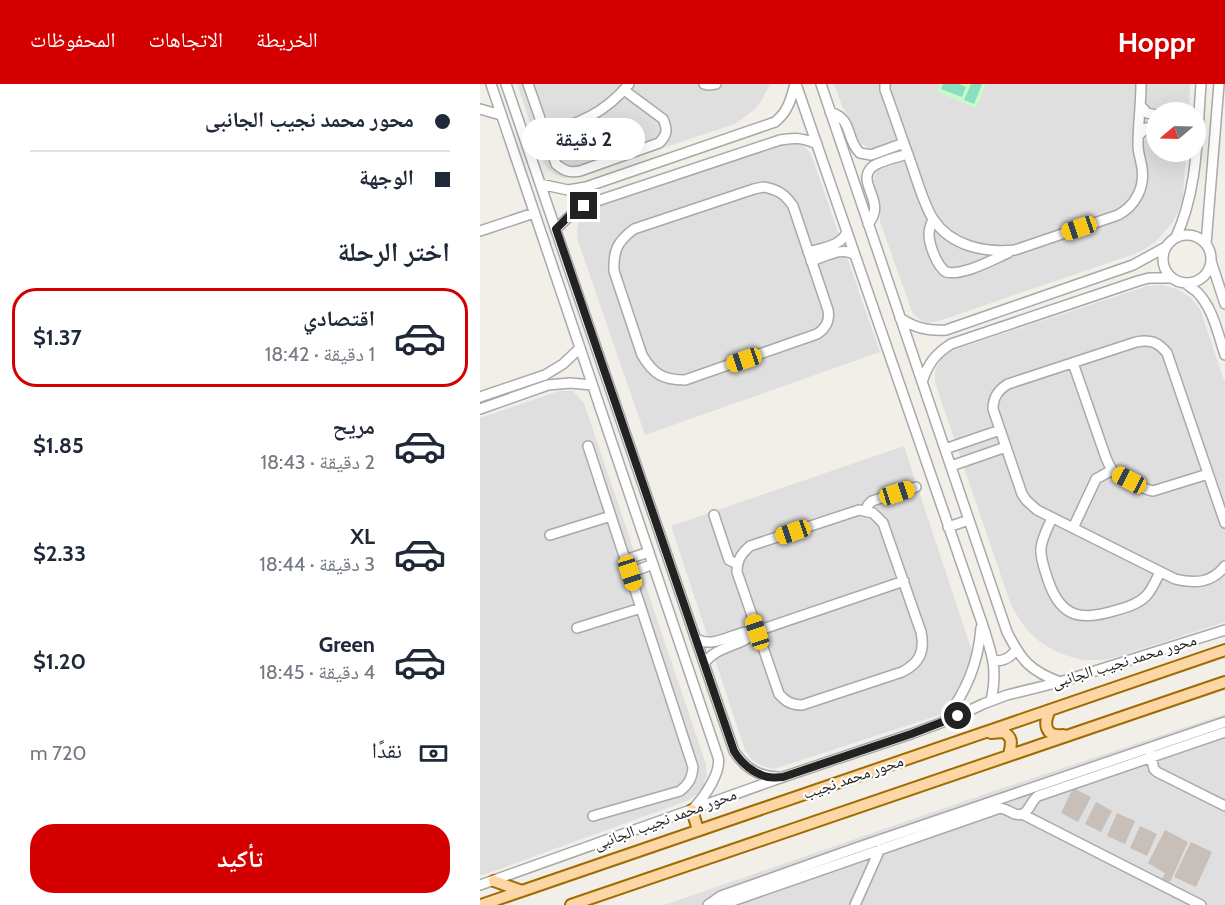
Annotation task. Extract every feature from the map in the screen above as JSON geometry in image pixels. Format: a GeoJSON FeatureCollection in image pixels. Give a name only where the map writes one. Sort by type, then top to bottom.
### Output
{"type":"FeatureCollection","features":[{"type":"Feature","properties":{"kind":"main road","name":"محور محمد نجيب"},"geometry":{"type":"LineString","coordinates":[[481,905],[1225,651]]}},
{"type":"Feature","properties":{"kind":"main road","name":"محور محمد نجيب"},"geometry":{"type":"LineString","coordinates":[[571,905],[583,903],[1225,682]]}},
{"type":"Feature","properties":{"kind":"main road"},"geometry":{"type":"LineString","coordinates":[[1050,710],[1046,717],[1047,730],[1058,736],[1072,734]]}},
{"type":"Feature","properties":{"kind":"main road"},"geometry":{"type":"LineString","coordinates":[[981,733],[1003,732],[1008,734],[1012,743],[1009,755]]}},
{"type":"Feature","properties":{"kind":"main road"},"geometry":{"type":"LineString","coordinates":[[692,810],[698,830]]}},
{"type":"Feature","properties":{"kind":"main road"},"geometry":{"type":"LineString","coordinates":[[494,881],[522,891]]}},
{"type":"Feature","properties":{"kind":"street"},"geometry":{"type":"LineString","coordinates":[[491,84],[720,763],[702,800],[692,810]]}},
{"type":"Feature","properties":{"kind":"street"},"geometry":{"type":"LineString","coordinates":[[506,84],[734,751],[744,764],[756,773],[768,777],[783,777]]}},
{"type":"Feature","properties":{"kind":"street"},"geometry":{"type":"LineString","coordinates":[[528,84],[544,131],[556,164],[563,170],[580,171],[659,143],[666,134],[666,126],[663,119],[627,87],[604,109],[588,118],[562,128],[544,131]]}},
{"type":"Feature","properties":{"kind":"street"},"geometry":{"type":"LineString","coordinates":[[704,84],[716,84]]}},
{"type":"Feature","properties":{"kind":"street"},"geometry":{"type":"LineString","coordinates":[[540,184],[568,190],[586,187],[775,122],[789,106],[795,84]]}},
{"type":"Feature","properties":{"kind":"street"},"geometry":{"type":"LineString","coordinates":[[795,84],[982,623],[994,661],[995,685],[991,701]]}},
{"type":"Feature","properties":{"kind":"street"},"geometry":{"type":"LineString","coordinates":[[820,84],[1007,632],[1016,650],[1029,665],[1045,676],[1060,682]]}},
{"type":"Feature","properties":{"kind":"street"},"geometry":{"type":"LineString","coordinates":[[885,84],[885,90],[933,219],[952,237],[963,243],[987,251],[1015,250]]}},
{"type":"Feature","properties":{"kind":"street"},"geometry":{"type":"LineString","coordinates":[[933,219],[929,229],[930,240],[938,264],[946,272],[957,273],[1126,211],[1134,203],[1143,181],[1138,147],[1141,84]]}},
{"type":"Feature","properties":{"kind":"street"},"geometry":{"type":"LineString","coordinates":[[1199,102],[1201,84]]}},
{"type":"Feature","properties":{"kind":"street"},"geometry":{"type":"LineString","coordinates":[[1206,244],[1218,157],[1219,84]]}},
{"type":"Feature","properties":{"kind":"street"},"geometry":{"type":"LineString","coordinates":[[1141,105],[1146,112]]}},
{"type":"Feature","properties":{"kind":"street"},"geometry":{"type":"LineString","coordinates":[[480,109],[501,115]]}},
{"type":"Feature","properties":{"kind":"street"},"geometry":{"type":"LineString","coordinates":[[830,112],[838,114],[844,120],[853,144],[860,153],[871,155],[904,143]]}},
{"type":"Feature","properties":{"kind":"street"},"geometry":{"type":"LineString","coordinates":[[1139,135],[1146,128]]}},
{"type":"Feature","properties":{"kind":"street"},"geometry":{"type":"LineString","coordinates":[[556,229],[576,210],[591,203],[769,143],[795,137],[817,144]]}},
{"type":"Feature","properties":{"kind":"street"},"geometry":{"type":"LineString","coordinates":[[512,147],[526,142]]}},
{"type":"Feature","properties":{"kind":"street"},"geometry":{"type":"LineString","coordinates":[[868,224],[873,218],[875,205],[867,174],[875,165],[908,154]]}},
{"type":"Feature","properties":{"kind":"street"},"geometry":{"type":"LineString","coordinates":[[1176,237],[1191,194],[1194,162]]}},
{"type":"Feature","properties":{"kind":"street"},"geometry":{"type":"LineString","coordinates":[[763,187],[772,188],[788,198],[793,206],[810,257],[828,309],[829,317],[823,330],[685,380],[672,380],[659,375],[649,367],[642,355],[614,271],[617,246],[634,228],[763,187]]}},
{"type":"Feature","properties":{"kind":"street"},"geometry":{"type":"LineString","coordinates":[[480,231],[534,213]]}},
{"type":"Feature","properties":{"kind":"street"},"geometry":{"type":"LineString","coordinates":[[810,257],[840,242],[845,238],[847,231]]}},
{"type":"Feature","properties":{"kind":"street"},"geometry":{"type":"LineString","coordinates":[[900,318],[922,329],[946,330],[1133,265],[1184,234],[1200,238],[1206,244],[1225,304]]}},
{"type":"Feature","properties":{"kind":"street"},"geometry":{"type":"LineString","coordinates":[[1164,248],[1162,256],[1166,272],[1197,292],[1206,303],[1225,354]]}},
{"type":"Feature","properties":{"kind":"street"},"geometry":{"type":"LineString","coordinates":[[810,257],[842,251],[849,251],[855,255]]}},
{"type":"Feature","properties":{"kind":"street"},"geometry":{"type":"LineString","coordinates":[[1185,283],[1200,279],[1205,274],[1211,260]]}},
{"type":"Feature","properties":{"kind":"street"},"geometry":{"type":"LineString","coordinates":[[922,382],[932,359],[940,350],[951,344],[1138,281],[1149,278],[1172,278]]}},
{"type":"Feature","properties":{"kind":"street"},"geometry":{"type":"LineString","coordinates":[[1225,523],[1223,510],[1215,494],[1167,353],[1154,341],[1145,340],[1008,384],[996,394],[993,409],[1022,494],[1037,510],[1175,579],[1196,583],[1205,581],[1214,577],[1225,566]]}},
{"type":"Feature","properties":{"kind":"street"},"geometry":{"type":"LineString","coordinates":[[480,397],[545,375],[563,364],[580,348]]}},
{"type":"Feature","properties":{"kind":"street"},"geometry":{"type":"LineString","coordinates":[[1073,363],[1106,458],[1116,474],[1153,491],[1208,474]]}},
{"type":"Feature","properties":{"kind":"street"},"geometry":{"type":"LineString","coordinates":[[480,409],[548,385],[570,382],[592,385]]}},
{"type":"Feature","properties":{"kind":"street"},"geometry":{"type":"LineString","coordinates":[[945,449],[1000,430]]}},
{"type":"Feature","properties":{"kind":"street"},"geometry":{"type":"LineString","coordinates":[[588,446],[693,767],[692,777],[680,791],[592,816]]}},
{"type":"Feature","properties":{"kind":"street"},"geometry":{"type":"LineString","coordinates":[[951,466],[1006,447]]}},
{"type":"Feature","properties":{"kind":"street"},"geometry":{"type":"LineString","coordinates":[[1073,528],[1096,480],[1112,470]]}},
{"type":"Feature","properties":{"kind":"street"},"geometry":{"type":"LineString","coordinates":[[866,510],[872,501],[916,487]]}},
{"type":"Feature","properties":{"kind":"street"},"geometry":{"type":"LineString","coordinates":[[1215,494],[1225,490]]}},
{"type":"Feature","properties":{"kind":"street"},"geometry":{"type":"LineString","coordinates":[[633,505],[648,500]]}},
{"type":"Feature","properties":{"kind":"street"},"geometry":{"type":"LineString","coordinates":[[859,510],[873,513],[883,523],[921,632],[922,651],[918,660],[911,667],[891,675],[802,705],[793,705],[785,701],[779,694],[757,632],[737,572],[737,564],[744,551],[750,546],[859,510]]}},
{"type":"Feature","properties":{"kind":"street"},"geometry":{"type":"LineString","coordinates":[[714,515],[729,560],[737,564]]}},
{"type":"Feature","properties":{"kind":"street"},"geometry":{"type":"LineString","coordinates":[[549,535],[611,516]]}},
{"type":"Feature","properties":{"kind":"street"},"geometry":{"type":"LineString","coordinates":[[1052,518],[1042,542],[1042,560],[1055,597],[1060,604],[1076,615],[1094,617],[1139,602],[1150,591],[1160,572]]}},
{"type":"Feature","properties":{"kind":"street"},"geometry":{"type":"LineString","coordinates":[[948,526],[969,520]]}},
{"type":"Feature","properties":{"kind":"street"},"geometry":{"type":"LineString","coordinates":[[626,560],[649,552]]}},
{"type":"Feature","properties":{"kind":"street"},"geometry":{"type":"LineString","coordinates":[[630,573],[653,564]]}},
{"type":"Feature","properties":{"kind":"street"},"geometry":{"type":"LineString","coordinates":[[704,664],[713,654],[746,640],[757,632],[904,581]]}},
{"type":"Feature","properties":{"kind":"street"},"geometry":{"type":"LineString","coordinates":[[578,628],[641,608]]}},
{"type":"Feature","properties":{"kind":"street"},"geometry":{"type":"LineString","coordinates":[[944,721],[960,698],[973,670],[982,623]]}},
{"type":"Feature","properties":{"kind":"street","name":"محور محمد نجيب الجانبى"},"geometry":{"type":"LineString","coordinates":[[480,885],[944,721],[1012,693],[1060,682],[1225,630]]}},
{"type":"Feature","properties":{"kind":"street"},"geometry":{"type":"LineString","coordinates":[[695,638],[710,643],[745,631],[757,632]]}},
{"type":"Feature","properties":{"kind":"street"},"geometry":{"type":"LineString","coordinates":[[994,661],[1007,659],[1016,650]]}},
{"type":"Feature","properties":{"kind":"street"},"geometry":{"type":"LineString","coordinates":[[1031,802],[1038,796],[1225,722]]}},
{"type":"Feature","properties":{"kind":"street"},"geometry":{"type":"LineString","coordinates":[[721,905],[1006,797],[1150,752],[1225,732]]}},
{"type":"Feature","properties":{"kind":"street"},"geometry":{"type":"LineString","coordinates":[[1150,752],[1154,769],[1157,772],[1225,806]]}},
{"type":"Feature","properties":{"kind":"street"},"geometry":{"type":"LineString","coordinates":[[720,763],[730,763],[737,756]]}},
{"type":"Feature","properties":{"kind":"street"},"geometry":{"type":"LineString","coordinates":[[1022,814],[1029,809],[1031,802],[1030,795],[1025,791]]}},
{"type":"Feature","properties":{"kind":"street"},"geometry":{"type":"LineString","coordinates":[[1006,797],[1005,804],[1008,810]]}},
{"type":"Feature","properties":{"kind":"street"},"geometry":{"type":"LineString","coordinates":[[708,905],[721,896],[857,852],[880,849],[1000,808],[1022,814],[1201,905]]}},
{"type":"Feature","properties":{"kind":"street"},"geometry":{"type":"LineString","coordinates":[[855,905],[880,849]]}},
{"type":"Feature","properties":{"kind":"shaded area"},"geometry":{"type":"Polygon","coordinates":[[[517,84],[770,84],[754,110],[735,124],[573,178],[565,178],[549,170],[544,163],[517,84]]]}},
{"type":"Feature","properties":{"kind":"shaded area"},"geometry":{"type":"Polygon","coordinates":[[[834,84],[1190,84],[1189,102],[1146,102],[1146,162],[1185,162],[1183,197],[1173,222],[1156,241],[1145,249],[939,321],[927,323],[913,314],[911,309],[880,222],[880,208],[873,183],[876,171],[867,147],[860,143],[834,84]]]}},
{"type":"Feature","properties":{"kind":"shaded area"},"geometry":{"type":"Polygon","coordinates":[[[794,142],[808,150],[812,157],[880,352],[645,435],[578,241],[578,225],[581,217],[593,206],[779,143],[794,142]]]}},
{"type":"Feature","properties":{"kind":"shaded area"},"geometry":{"type":"Polygon","coordinates":[[[1162,285],[1177,289],[1190,297],[1200,309],[1225,383],[1225,622],[1114,658],[1083,660],[1053,650],[1040,642],[1028,631],[1011,605],[935,383],[935,370],[941,359],[951,351],[1147,286],[1162,285]]]}},
{"type":"Feature","properties":{"kind":"shaded area"},"geometry":{"type":"Polygon","coordinates":[[[559,391],[573,391],[584,403],[706,764],[707,775],[703,786],[687,801],[480,876],[480,418],[559,391]]]}},
{"type":"Feature","properties":{"kind":"shaded area"},"geometry":{"type":"Polygon","coordinates":[[[904,446],[974,657],[971,686],[955,710],[774,769],[762,766],[752,760],[745,750],[671,526],[904,446]]]}},
{"type":"Feature","properties":{"kind":"shaded area"},"geometry":{"type":"Polygon","coordinates":[[[1225,714],[1225,905],[664,905],[994,791],[1225,714]]]}},
{"type":"Feature","properties":{"kind":"green space"},"geometry":{"type":"Polygon","coordinates":[[[940,84],[986,84],[976,108],[937,92],[940,84]]]}},
{"type":"Feature","properties":{"kind":"green space"},"geometry":{"type":"Polygon","coordinates":[[[943,84],[959,84],[966,87],[962,97],[941,89],[943,84]]]}},
{"type":"Feature","properties":{"kind":"green space"},"geometry":{"type":"Polygon","coordinates":[[[971,84],[982,84],[974,104],[964,100],[971,84]]]}},
{"type":"Feature","properties":{"kind":"building"},"geometry":{"type":"Polygon","coordinates":[[[1073,788],[1091,797],[1078,822],[1061,813],[1073,788]]]}},
{"type":"Feature","properties":{"kind":"building"},"geometry":{"type":"Polygon","coordinates":[[[1096,802],[1112,811],[1101,832],[1085,824],[1096,802]]]}},
{"type":"Feature","properties":{"kind":"building"},"geometry":{"type":"Polygon","coordinates":[[[1117,813],[1135,821],[1125,844],[1107,836],[1117,813]]]}},
{"type":"Feature","properties":{"kind":"building"},"geometry":{"type":"Polygon","coordinates":[[[1140,826],[1157,834],[1147,856],[1130,848],[1140,826]]]}},
{"type":"Feature","properties":{"kind":"building"},"geometry":{"type":"Polygon","coordinates":[[[1165,830],[1188,842],[1170,882],[1162,879],[1165,873],[1148,863],[1165,830]]]}},
{"type":"Feature","properties":{"kind":"building"},"geometry":{"type":"Polygon","coordinates":[[[1191,842],[1212,852],[1196,887],[1174,877],[1191,842]]]}},
{"type":"Feature","properties":{"kind":"route"},"geometry":{"type":"LineString","coordinates":[[584,206],[576,210],[556,229],[737,756],[756,773],[768,777],[783,777],[958,716]]}}]}
